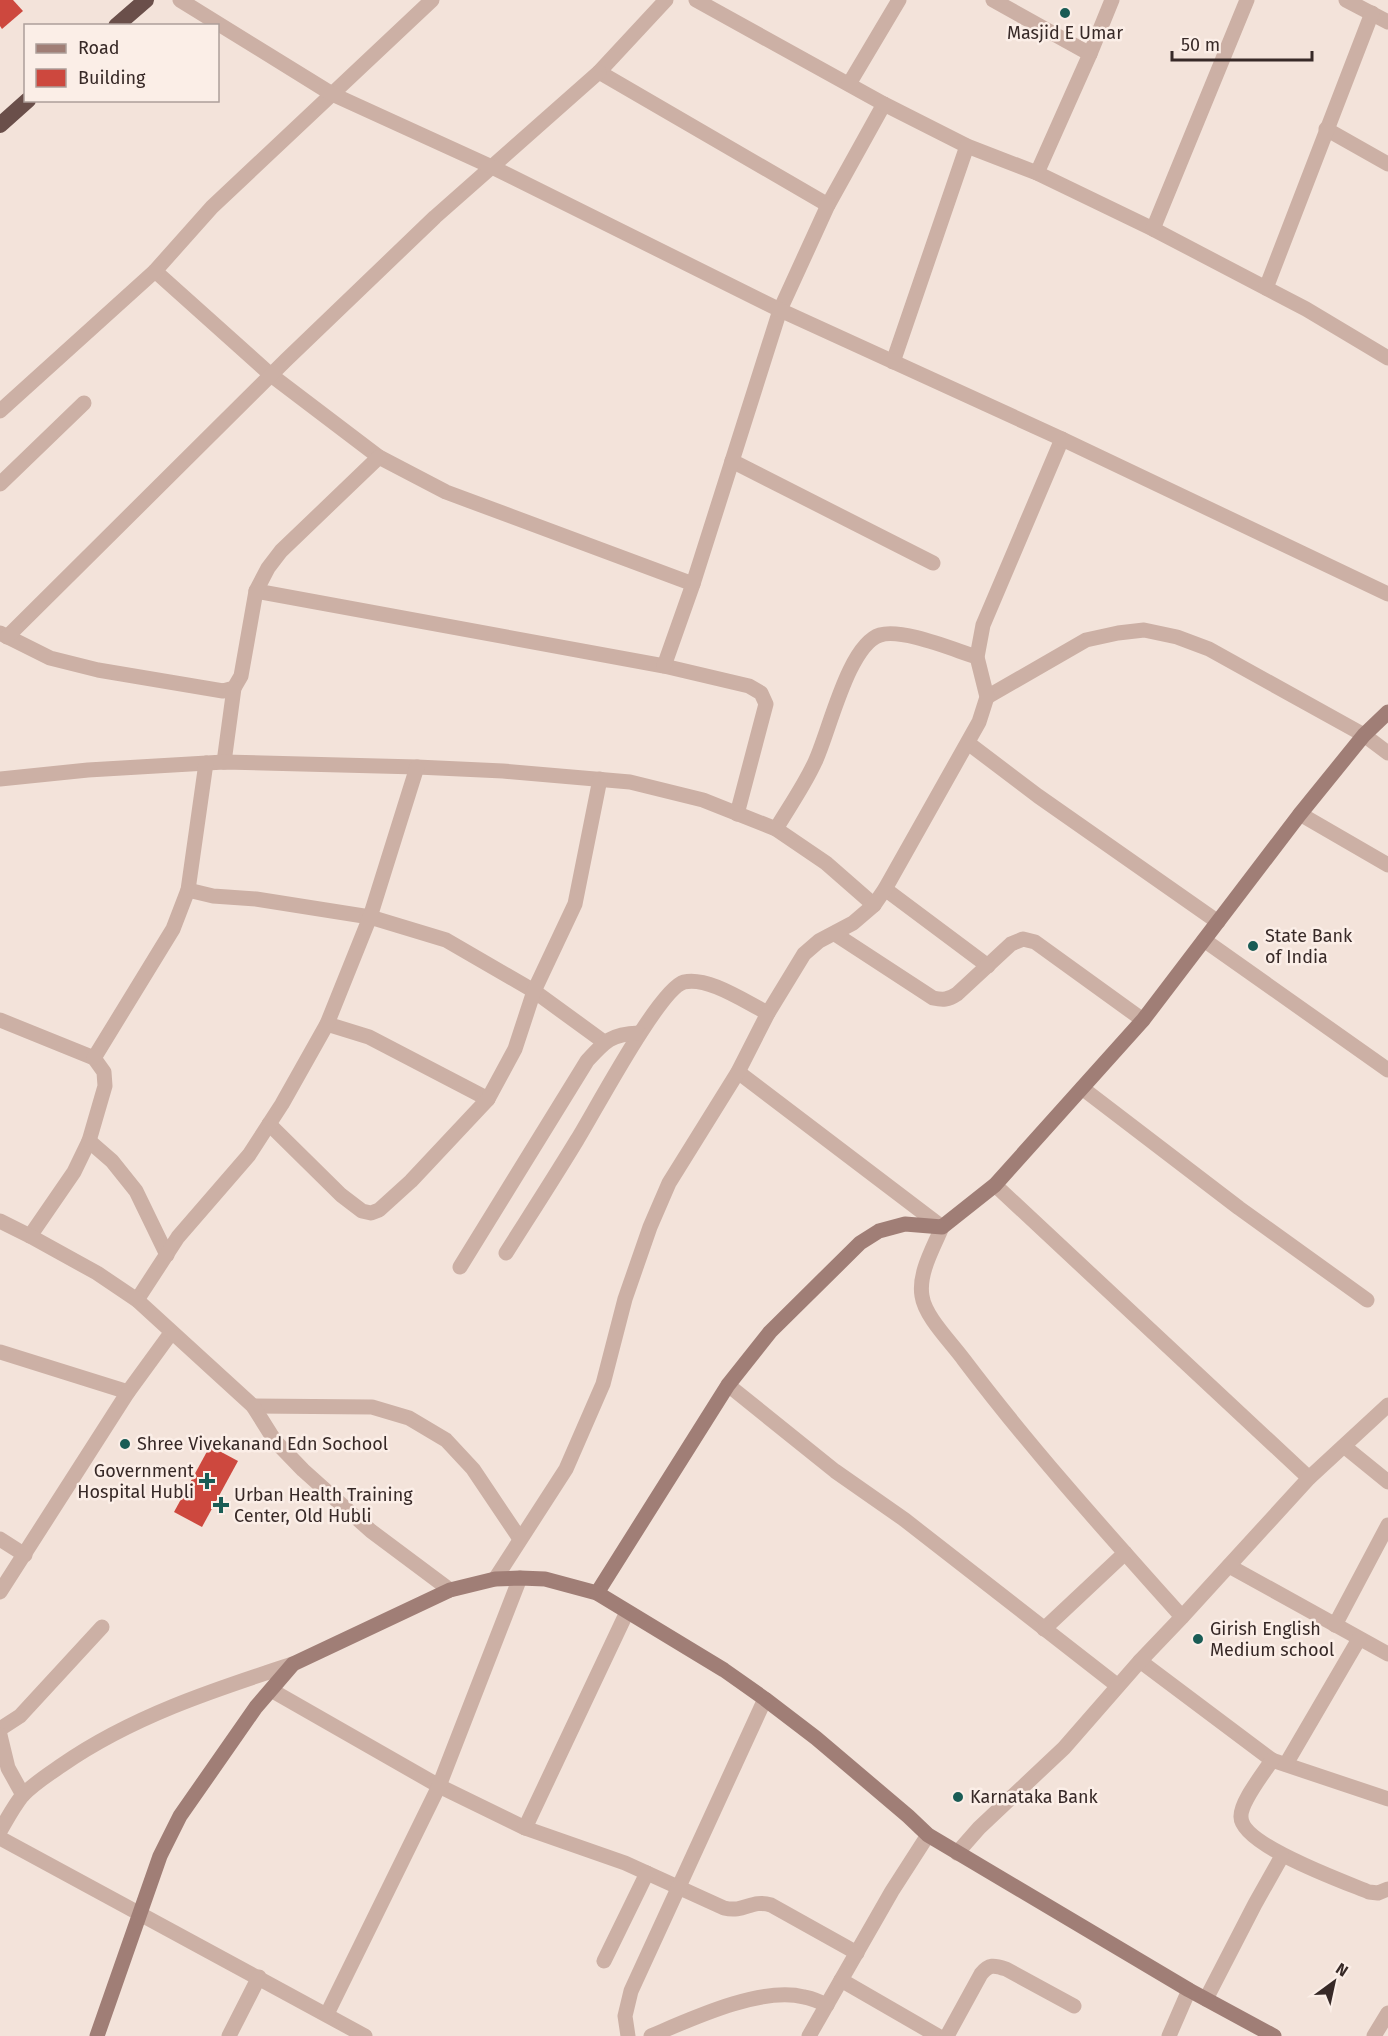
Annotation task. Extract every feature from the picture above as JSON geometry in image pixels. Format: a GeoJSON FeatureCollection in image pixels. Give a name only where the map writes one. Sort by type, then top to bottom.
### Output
{"type":"FeatureCollection","features":[{"type":"Feature","properties":{"kind":"highway"},"geometry":{"type":"LineString","coordinates":[[118,24],[146,0]]}},
{"type":"Feature","properties":{"kind":"highway"},"geometry":{"type":"LineString","coordinates":[[0,125],[26,102]]}},
{"type":"Feature","properties":{"kind":"main road"},"geometry":{"type":"LineString","coordinates":[[597,1593],[728,1385],[770,1332],[860,1243],[879,1231],[905,1224],[942,1227],[995,1185],[1143,1020],[1300,814],[1364,735],[1388,712]]}},
{"type":"Feature","properties":{"kind":"main road"},"geometry":{"type":"LineString","coordinates":[[97,2036],[160,1856],[180,1816],[256,1707],[292,1664],[450,1590],[495,1579],[520,1578],[545,1579],[597,1593],[724,1670],[816,1738],[928,1835],[1189,1990],[1274,2036]]}},
{"type":"Feature","properties":{"kind":"street"},"geometry":{"type":"LineString","coordinates":[[180,0],[219,24]]}},
{"type":"Feature","properties":{"kind":"street"},"geometry":{"type":"LineString","coordinates":[[0,411],[155,271],[212,207],[432,0]]}},
{"type":"Feature","properties":{"kind":"street"},"geometry":{"type":"LineString","coordinates":[[234,688],[223,691],[98,670],[50,658],[4,635],[435,217],[598,72],[666,0]]}},
{"type":"Feature","properties":{"kind":"street"},"geometry":{"type":"LineString","coordinates":[[696,0],[884,104],[967,146],[1037,172],[1153,229],[1266,288],[1388,358]]}},
{"type":"Feature","properties":{"kind":"street"},"geometry":{"type":"LineString","coordinates":[[849,84],[899,0]]}},
{"type":"Feature","properties":{"kind":"street"},"geometry":{"type":"LineString","coordinates":[[993,0],[1090,54]]}},
{"type":"Feature","properties":{"kind":"street"},"geometry":{"type":"LineString","coordinates":[[1037,172],[1112,0]]}},
{"type":"Feature","properties":{"kind":"street"},"geometry":{"type":"LineString","coordinates":[[1153,229],[1247,0]]}},
{"type":"Feature","properties":{"kind":"street"},"geometry":{"type":"LineString","coordinates":[[1346,0],[1388,22]]}},
{"type":"Feature","properties":{"kind":"street"},"geometry":{"type":"LineString","coordinates":[[1266,288],[1372,13]]}},
{"type":"Feature","properties":{"kind":"street"},"geometry":{"type":"LineString","coordinates":[[219,24],[332,94],[492,167],[780,310],[1062,439],[1388,594]]}},
{"type":"Feature","properties":{"kind":"street"},"geometry":{"type":"LineString","coordinates":[[598,72],[828,205]]}},
{"type":"Feature","properties":{"kind":"street"},"geometry":{"type":"LineString","coordinates":[[663,666],[693,584],[780,310],[828,205],[884,104]]}},
{"type":"Feature","properties":{"kind":"street"},"geometry":{"type":"LineString","coordinates":[[1326,129],[1388,164]]}},
{"type":"Feature","properties":{"kind":"street"},"geometry":{"type":"LineString","coordinates":[[892,362],[967,146]]}},
{"type":"Feature","properties":{"kind":"street"},"geometry":{"type":"LineString","coordinates":[[155,271],[271,375],[379,457],[446,492],[693,584]]}},
{"type":"Feature","properties":{"kind":"street"},"geometry":{"type":"LineString","coordinates":[[0,484],[84,403]]}},
{"type":"Feature","properties":{"kind":"street"},"geometry":{"type":"LineString","coordinates":[[495,1579],[566,1469],[603,1384],[625,1299],[650,1227],[669,1183],[738,1072],[768,1013],[804,954],[819,941],[853,923],[874,904],[885,889],[979,722],[987,697],[977,657],[983,625],[1062,439]]}},
{"type":"Feature","properties":{"kind":"street"},"geometry":{"type":"LineString","coordinates":[[224,762],[234,688],[241,676],[256,591],[268,568],[281,551],[379,457]]}},
{"type":"Feature","properties":{"kind":"street"},"geometry":{"type":"LineString","coordinates":[[732,461],[933,563]]}},
{"type":"Feature","properties":{"kind":"street"},"geometry":{"type":"LineString","coordinates":[[256,591],[663,666],[749,686],[761,693],[766,704],[737,814]]}},
{"type":"Feature","properties":{"kind":"street"},"geometry":{"type":"LineString","coordinates":[[987,697],[1086,640],[1144,630],[1177,637],[1209,649],[1364,735],[1388,753]]}},
{"type":"Feature","properties":{"kind":"street"},"geometry":{"type":"LineString","coordinates":[[776,829],[816,760],[848,675],[866,643],[879,635],[892,633],[977,657]]}},
{"type":"Feature","properties":{"kind":"street"},"geometry":{"type":"LineString","coordinates":[[968,743],[1038,796],[1218,922]]}},
{"type":"Feature","properties":{"kind":"street"},"geometry":{"type":"LineString","coordinates":[[0,779],[88,770],[224,762],[417,767],[630,782],[703,800],[776,829],[826,862],[874,904]]}},
{"type":"Feature","properties":{"kind":"street"},"geometry":{"type":"LineString","coordinates":[[94,1058],[173,929],[188,890],[206,763]]}},
{"type":"Feature","properties":{"kind":"street"},"geometry":{"type":"LineString","coordinates":[[136,1300],[178,1238],[249,1155],[305,1066],[327,1024],[370,917],[417,767]]}},
{"type":"Feature","properties":{"kind":"street"},"geometry":{"type":"LineString","coordinates":[[269,1124],[347,1200],[362,1211],[371,1213],[379,1210],[411,1181],[488,1099],[515,1049],[534,992],[574,904],[600,779]]}},
{"type":"Feature","properties":{"kind":"street"},"geometry":{"type":"LineString","coordinates":[[1300,814],[1388,865]]}},
{"type":"Feature","properties":{"kind":"street"},"geometry":{"type":"LineString","coordinates":[[885,889],[988,966]]}},
{"type":"Feature","properties":{"kind":"street"},"geometry":{"type":"LineString","coordinates":[[188,890],[213,896],[256,899],[370,917],[446,940],[534,992],[604,1042]]}},
{"type":"Feature","properties":{"kind":"street"},"geometry":{"type":"LineString","coordinates":[[835,934],[933,998],[941,1000],[949,999],[957,994],[1011,944],[1023,939],[1035,942],[1143,1020]]}},
{"type":"Feature","properties":{"kind":"street"},"geometry":{"type":"LineString","coordinates":[[1204,940],[1388,1070]]}},
{"type":"Feature","properties":{"kind":"street"},"geometry":{"type":"LineString","coordinates":[[506,1253],[576,1142],[639,1033],[674,989],[681,983],[694,980],[713,986],[768,1013]]}},
{"type":"Feature","properties":{"kind":"street"},"geometry":{"type":"LineString","coordinates":[[0,1020],[94,1058],[104,1072],[105,1086],[89,1141],[74,1172],[30,1236]]}},
{"type":"Feature","properties":{"kind":"street"},"geometry":{"type":"LineString","coordinates":[[327,1024],[369,1036],[488,1099]]}},
{"type":"Feature","properties":{"kind":"street"},"geometry":{"type":"LineString","coordinates":[[460,1267],[587,1061],[604,1042],[620,1034],[639,1033]]}},
{"type":"Feature","properties":{"kind":"street"},"geometry":{"type":"LineString","coordinates":[[738,1072],[942,1227],[922,1277],[921,1295],[926,1310],[1063,1484],[1182,1617]]}},
{"type":"Feature","properties":{"kind":"street"},"geometry":{"type":"LineString","coordinates":[[1082,1088],[1239,1208],[1367,1300]]}},
{"type":"Feature","properties":{"kind":"street"},"geometry":{"type":"LineString","coordinates":[[89,1141],[112,1161],[136,1191],[167,1255]]}},
{"type":"Feature","properties":{"kind":"street"},"geometry":{"type":"LineString","coordinates":[[995,1185],[1309,1478]]}},
{"type":"Feature","properties":{"kind":"street"},"geometry":{"type":"LineString","coordinates":[[0,1221],[97,1273],[136,1300],[253,1406],[275,1441],[303,1470],[371,1531],[450,1590]]}},
{"type":"Feature","properties":{"kind":"street"},"geometry":{"type":"LineString","coordinates":[[0,1592],[128,1392],[171,1333]]}},
{"type":"Feature","properties":{"kind":"street"},"geometry":{"type":"LineString","coordinates":[[0,1352],[128,1392]]}},
{"type":"Feature","properties":{"kind":"street"},"geometry":{"type":"LineString","coordinates":[[728,1385],[835,1471],[905,1520],[1118,1686]]}},
{"type":"Feature","properties":{"kind":"street"},"geometry":{"type":"LineString","coordinates":[[957,1853],[979,1828],[1064,1748],[1140,1661],[1309,1478],[1388,1405]]}},
{"type":"Feature","properties":{"kind":"street"},"geometry":{"type":"LineString","coordinates":[[253,1406],[372,1407],[409,1418],[446,1440],[466,1462],[520,1539]]}},
{"type":"Feature","properties":{"kind":"street"},"geometry":{"type":"LineString","coordinates":[[1345,1447],[1388,1482]]}},
{"type":"Feature","properties":{"kind":"street"},"geometry":{"type":"LineString","coordinates":[[1335,1625],[1388,1525]]}},
{"type":"Feature","properties":{"kind":"street"},"geometry":{"type":"LineString","coordinates":[[0,1539],[26,1554]]}},
{"type":"Feature","properties":{"kind":"street"},"geometry":{"type":"LineString","coordinates":[[1044,1629],[1125,1553]]}},
{"type":"Feature","properties":{"kind":"street"},"geometry":{"type":"LineString","coordinates":[[1229,1566],[1388,1654]]}},
{"type":"Feature","properties":{"kind":"street"},"geometry":{"type":"LineString","coordinates":[[327,2014],[439,1786],[520,1578]]}},
{"type":"Feature","properties":{"kind":"street"},"geometry":{"type":"LineString","coordinates":[[525,1828],[627,1612]]}},
{"type":"Feature","properties":{"kind":"street"},"geometry":{"type":"LineString","coordinates":[[0,1729],[21,1716],[102,1627]]}},
{"type":"Feature","properties":{"kind":"street"},"geometry":{"type":"LineString","coordinates":[[1359,1639],[1279,1762],[1243,1807],[1240,1818],[1244,1827],[1282,1856],[1369,1892],[1378,1893],[1388,1889]]}},
{"type":"Feature","properties":{"kind":"street"},"geometry":{"type":"LineString","coordinates":[[1140,1661],[1279,1762],[1388,1799]]}},
{"type":"Feature","properties":{"kind":"street"},"geometry":{"type":"LineString","coordinates":[[0,1831],[22,1796],[51,1772],[88,1747],[125,1727],[244,1680],[292,1664]]}},
{"type":"Feature","properties":{"kind":"street"},"geometry":{"type":"LineString","coordinates":[[271,1690],[439,1786],[525,1828],[625,1863],[724,1908],[735,1910],[762,1902],[771,1905],[857,1953]]}},
{"type":"Feature","properties":{"kind":"street"},"geometry":{"type":"LineString","coordinates":[[628,2036],[626,2016],[630,1991],[765,1700]]}},
{"type":"Feature","properties":{"kind":"street"},"geometry":{"type":"LineString","coordinates":[[0,1735],[8,1768],[22,1796]]}},
{"type":"Feature","properties":{"kind":"street"},"geometry":{"type":"LineString","coordinates":[[808,2036],[892,1891],[928,1835]]}},
{"type":"Feature","properties":{"kind":"street"},"geometry":{"type":"LineString","coordinates":[[0,1838],[366,2036]]}},
{"type":"Feature","properties":{"kind":"street"},"geometry":{"type":"LineString","coordinates":[[1206,1999],[1282,1856]]}},
{"type":"Feature","properties":{"kind":"street"},"geometry":{"type":"LineString","coordinates":[[604,1961],[647,1873]]}},
{"type":"Feature","properties":{"kind":"street"},"geometry":{"type":"LineString","coordinates":[[947,2036],[981,1974],[987,1967],[994,1965],[1006,1969],[1074,2006]]}},
{"type":"Feature","properties":{"kind":"street"},"geometry":{"type":"LineString","coordinates":[[229,2036],[259,1977]]}},
{"type":"Feature","properties":{"kind":"street"},"geometry":{"type":"LineString","coordinates":[[841,1980],[938,2036]]}},
{"type":"Feature","properties":{"kind":"street"},"geometry":{"type":"LineString","coordinates":[[1169,2036],[1189,1990]]}},
{"type":"Feature","properties":{"kind":"street"},"geometry":{"type":"LineString","coordinates":[[651,2036],[702,2015],[754,1998],[782,1995],[803,1996],[827,2005]]}},
{"type":"Feature","properties":{"kind":"street"},"geometry":{"type":"LineString","coordinates":[[1374,2036],[1388,2013]]}},
{"type":"Feature","properties":{"kind":"building"},"geometry":{"type":"Polygon","coordinates":[[[0,0],[13,0],[23,11],[2,29],[0,26],[0,0]]]}},
{"type":"Feature","properties":{"kind":"building"},"geometry":{"type":"Polygon","coordinates":[[[210,1446],[238,1461],[202,1527],[174,1512],[210,1446]]]}},
{"type":"Feature","properties":{"kind":"place","name":"Masjid E Umar"},"geometry":{"type":"Point","coordinates":[1065,13]}},
{"type":"Feature","properties":{"kind":"place","name":"State Bank of India"},"geometry":{"type":"Point","coordinates":[1253,946]}},
{"type":"Feature","properties":{"kind":"place","name":"Shree Vivekanand Edn Sochool"},"geometry":{"type":"Point","coordinates":[125,1444]}},
{"type":"Feature","properties":{"kind":"place","name":"Government Hospital Hubli"},"geometry":{"type":"Point","coordinates":[207,1481]}},
{"type":"Feature","properties":{"kind":"place","name":"Urban Health Training Center, Old Hubli"},"geometry":{"type":"Point","coordinates":[221,1505]}},
{"type":"Feature","properties":{"kind":"place","name":"Girish English Medium school"},"geometry":{"type":"Point","coordinates":[1198,1639]}},
{"type":"Feature","properties":{"kind":"place","name":"Karnataka Bank"},"geometry":{"type":"Point","coordinates":[958,1797]}}]}
